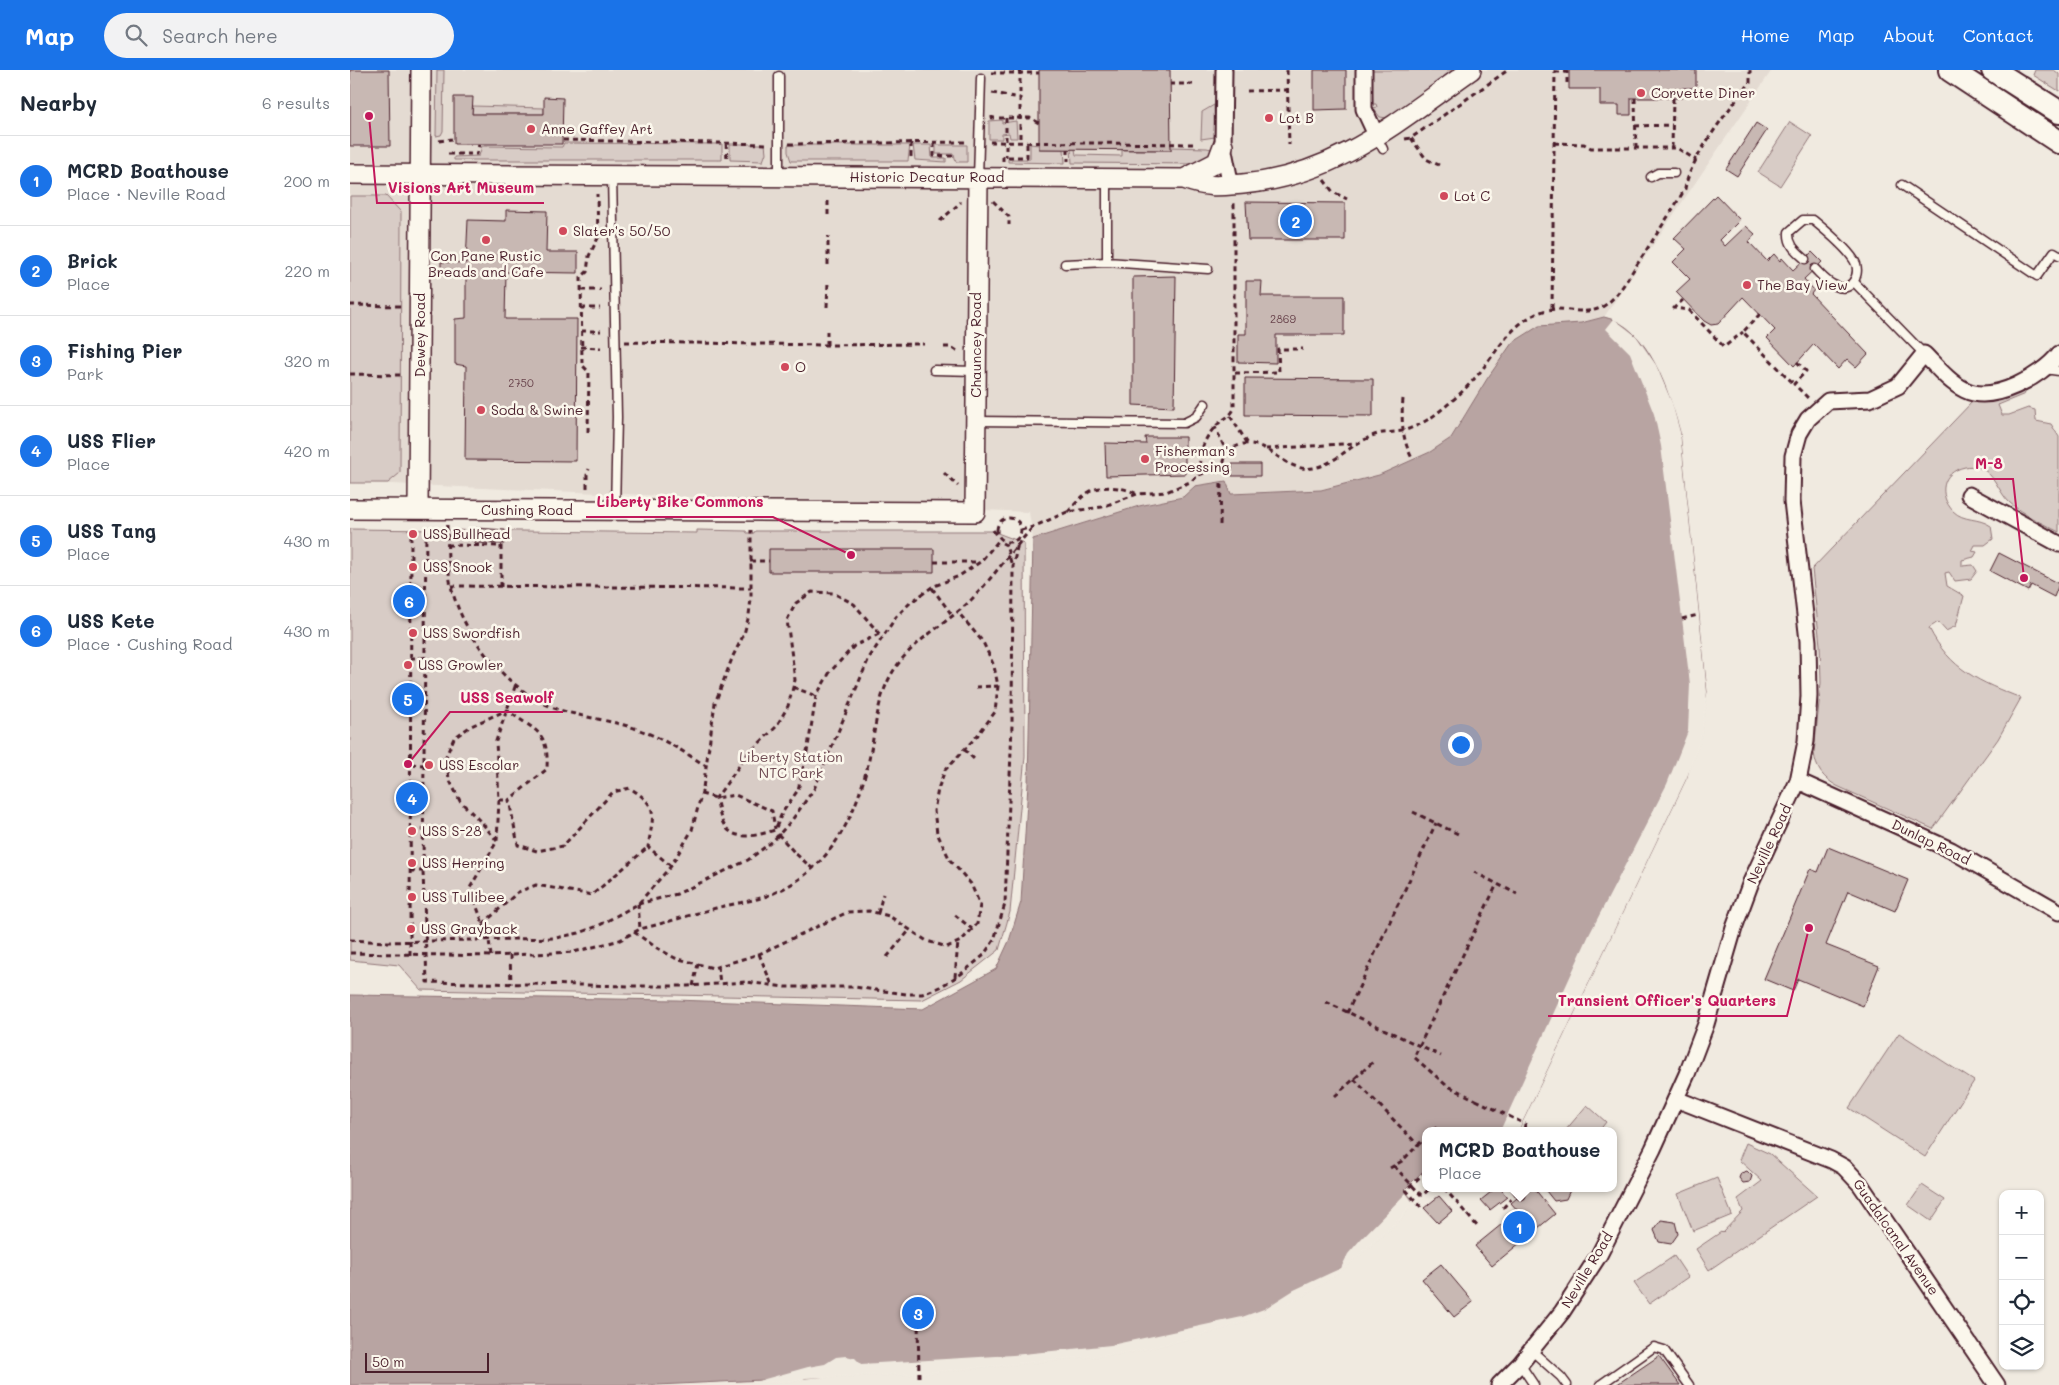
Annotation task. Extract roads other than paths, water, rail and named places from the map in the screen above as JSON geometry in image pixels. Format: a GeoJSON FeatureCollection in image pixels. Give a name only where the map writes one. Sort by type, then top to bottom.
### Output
{"type":"FeatureCollection","features":[{"type":"Feature","properties":{"kind":"main road"},"geometry":{"type":"LineString","coordinates":[[1950,70],[2059,142]]}},
{"type":"Feature","properties":{"kind":"main road"},"geometry":{"type":"LineString","coordinates":[[1993,70],[2059,112]]}},
{"type":"Feature","properties":{"kind":"street","name":"Dewey Road"},"geometry":{"type":"LineString","coordinates":[[418,509],[421,70]]}},
{"type":"Feature","properties":{"kind":"street"},"geometry":{"type":"LineString","coordinates":[[1224,70],[1223,146],[1232,193]]}},
{"type":"Feature","properties":{"kind":"street"},"geometry":{"type":"LineString","coordinates":[[1364,70],[1364,109],[1380,143]]}},
{"type":"Feature","properties":{"kind":"street","name":"Historic Decatur Road"},"geometry":{"type":"LineString","coordinates":[[350,174],[1184,179],[1232,193],[1331,162],[1380,143],[1471,70]]}},
{"type":"Feature","properties":{"kind":"street"},"geometry":{"type":"LineString","coordinates":[[1184,179],[1217,162],[1223,146]]}},
{"type":"Feature","properties":{"kind":"street","name":"Chauncey Road"},"geometry":{"type":"LineString","coordinates":[[975,512],[978,178]]}},
{"type":"Feature","properties":{"kind":"street"},"geometry":{"type":"LineString","coordinates":[[1924,354],[1946,377],[1967,391],[1980,394],[2016,386],[2052,370],[2059,354]]}},
{"type":"Feature","properties":{"kind":"street","name":"Neville Road"},"geometry":{"type":"LineString","coordinates":[[1499,1385],[1520,1364],[1562,1312],[1599,1255],[1653,1149],[1676,1099],[1706,1024],[1734,928],[1751,882],[1798,781],[1806,741],[1809,670],[1808,641],[1792,501],[1792,468],[1799,434],[1808,419],[1828,401],[1870,399],[1898,386],[1924,354]]}},
{"type":"Feature","properties":{"kind":"street"},"geometry":{"type":"LineString","coordinates":[[1969,495],[2059,544]]}},
{"type":"Feature","properties":{"kind":"street","name":"Cushing Road"},"geometry":{"type":"LineString","coordinates":[[350,509],[975,512]]}},
{"type":"Feature","properties":{"kind":"street","name":"Dunlap Road"},"geometry":{"type":"LineString","coordinates":[[1798,781],[1951,850],[2059,912]]}},
{"type":"Feature","properties":{"kind":"street","name":"Guadalcanal Avenue"},"geometry":{"type":"LineString","coordinates":[[1676,1099],[1832,1160],[1850,1172],[1879,1211],[1997,1385]]}},
{"type":"Feature","properties":{"kind":"lane"},"geometry":{"type":"LineString","coordinates":[[779,176],[780,76]]}},
{"type":"Feature","properties":{"kind":"lane"},"geometry":{"type":"LineString","coordinates":[[978,178],[982,78]]}},
{"type":"Feature","properties":{"kind":"lane"},"geometry":{"type":"LineString","coordinates":[[1651,176],[1658,173],[1674,173]]}},
{"type":"Feature","properties":{"kind":"lane"},"geometry":{"type":"LineString","coordinates":[[612,175],[617,417],[615,510]]}},
{"type":"Feature","properties":{"kind":"lane"},"geometry":{"type":"LineString","coordinates":[[1107,179],[1107,262]]}},
{"type":"Feature","properties":{"kind":"lane"},"geometry":{"type":"LineString","coordinates":[[1902,185],[2037,276],[2054,252],[2059,255]]}},
{"type":"Feature","properties":{"kind":"lane"},"geometry":{"type":"LineString","coordinates":[[1804,259],[1792,246],[1789,232],[1803,220],[1813,220],[1852,257],[1856,265],[1857,274],[1854,282],[1847,287],[1838,288],[1829,283],[1815,269]]}},
{"type":"Feature","properties":{"kind":"lane"},"geometry":{"type":"LineString","coordinates":[[1065,264],[1107,262],[1208,269]]}},
{"type":"Feature","properties":{"kind":"lane"},"geometry":{"type":"LineString","coordinates":[[1854,282],[1924,354]]}},
{"type":"Feature","properties":{"kind":"lane"},"geometry":{"type":"LineString","coordinates":[[934,370],[976,371]]}},
{"type":"Feature","properties":{"kind":"lane"},"geometry":{"type":"LineString","coordinates":[[976,421],[1184,423],[1196,417],[1205,404]]}},
{"type":"Feature","properties":{"kind":"lane"},"geometry":{"type":"LineString","coordinates":[[1600,1385],[1654,1347],[1660,1347],[1664,1350],[1689,1385]]}},
{"type":"Feature","properties":{"kind":"lane"},"geometry":{"type":"LineString","coordinates":[[1531,1350],[1561,1377],[1567,1385]]}},
{"type":"Feature","properties":{"kind":"lane"},"geometry":{"type":"LineString","coordinates":[[1520,1364],[1534,1385]]}},
{"type":"Feature","properties":{"kind":"place","name":"Corvette Diner"},"geometry":{"type":"Point","coordinates":[1641,93]}},
{"type":"Feature","properties":{"kind":"place","name":"Visions Art Museum"},"geometry":{"type":"Point","coordinates":[369,116]}},
{"type":"Feature","properties":{"kind":"place","name":"Lot B"},"geometry":{"type":"Point","coordinates":[1269,118]}},
{"type":"Feature","properties":{"kind":"place","name":"Anne Gaffey Art"},"geometry":{"type":"Point","coordinates":[531,129]}},
{"type":"Feature","properties":{"kind":"place","name":"Lot C"},"geometry":{"type":"Point","coordinates":[1444,196]}},
{"type":"Feature","properties":{"kind":"place","name":"Brick"},"geometry":{"type":"Point","coordinates":[1296,221]}},
{"type":"Feature","properties":{"kind":"place","name":"Slater's 50/50"},"geometry":{"type":"Point","coordinates":[563,231]}},
{"type":"Feature","properties":{"kind":"place","name":"Con Pane Rustic Breads and Cafe"},"geometry":{"type":"Point","coordinates":[486,240]}},
{"type":"Feature","properties":{"kind":"place","name":"The Bay View"},"geometry":{"type":"Point","coordinates":[1747,285]}},
{"type":"Feature","properties":{"kind":"place","name":"O"},"geometry":{"type":"Point","coordinates":[785,367]}},
{"type":"Feature","properties":{"kind":"place","name":"Soda & Swine"},"geometry":{"type":"Point","coordinates":[481,410]}},
{"type":"Feature","properties":{"kind":"place","name":"Fisherman's Processing"},"geometry":{"type":"Point","coordinates":[1145,459]}},
{"type":"Feature","properties":{"kind":"place","name":"USS Bullhead"},"geometry":{"type":"Point","coordinates":[413,534]}},
{"type":"Feature","properties":{"kind":"place","name":"Liberty Bike Commons"},"geometry":{"type":"Point","coordinates":[851,555]}},
{"type":"Feature","properties":{"kind":"place","name":"USS Snook"},"geometry":{"type":"Point","coordinates":[413,567]}},
{"type":"Feature","properties":{"kind":"place","name":"M-8"},"geometry":{"type":"Point","coordinates":[2024,578]}},
{"type":"Feature","properties":{"kind":"place","name":"USS Kete"},"geometry":{"type":"Point","coordinates":[409,601]}},
{"type":"Feature","properties":{"kind":"place","name":"USS Swordfish"},"geometry":{"type":"Point","coordinates":[413,633]}},
{"type":"Feature","properties":{"kind":"place","name":"USS Growler"},"geometry":{"type":"Point","coordinates":[408,665]}},
{"type":"Feature","properties":{"kind":"place","name":"USS Tang"},"geometry":{"type":"Point","coordinates":[408,699]}},
{"type":"Feature","properties":{"kind":"place","name":"USS Seawolf"},"geometry":{"type":"Point","coordinates":[408,764]}},
{"type":"Feature","properties":{"kind":"place","name":"USS Escolar"},"geometry":{"type":"Point","coordinates":[429,765]}},
{"type":"Feature","properties":{"kind":"place","name":"USS Flier"},"geometry":{"type":"Point","coordinates":[412,798]}},
{"type":"Feature","properties":{"kind":"place","name":"USS S-28"},"geometry":{"type":"Point","coordinates":[412,831]}},
{"type":"Feature","properties":{"kind":"place","name":"USS Herring"},"geometry":{"type":"Point","coordinates":[412,863]}},
{"type":"Feature","properties":{"kind":"place","name":"USS Tullibee"},"geometry":{"type":"Point","coordinates":[412,897]}},
{"type":"Feature","properties":{"kind":"place","name":"Transient Officer's Quarters"},"geometry":{"type":"Point","coordinates":[1809,928]}},
{"type":"Feature","properties":{"kind":"place","name":"USS Grayback"},"geometry":{"type":"Point","coordinates":[411,929]}},
{"type":"Feature","properties":{"kind":"place","name":"MCRD Boathouse"},"geometry":{"type":"Point","coordinates":[1519,1227]}},
{"type":"Feature","properties":{"kind":"place","name":"Fishing Pier"},"geometry":{"type":"Point","coordinates":[918,1313]}},
{"type":"Feature","properties":{"kind":"park label","name":"Liberty Station NTC Park"},"geometry":{"type":"Point","coordinates":[791,766]}}]}
